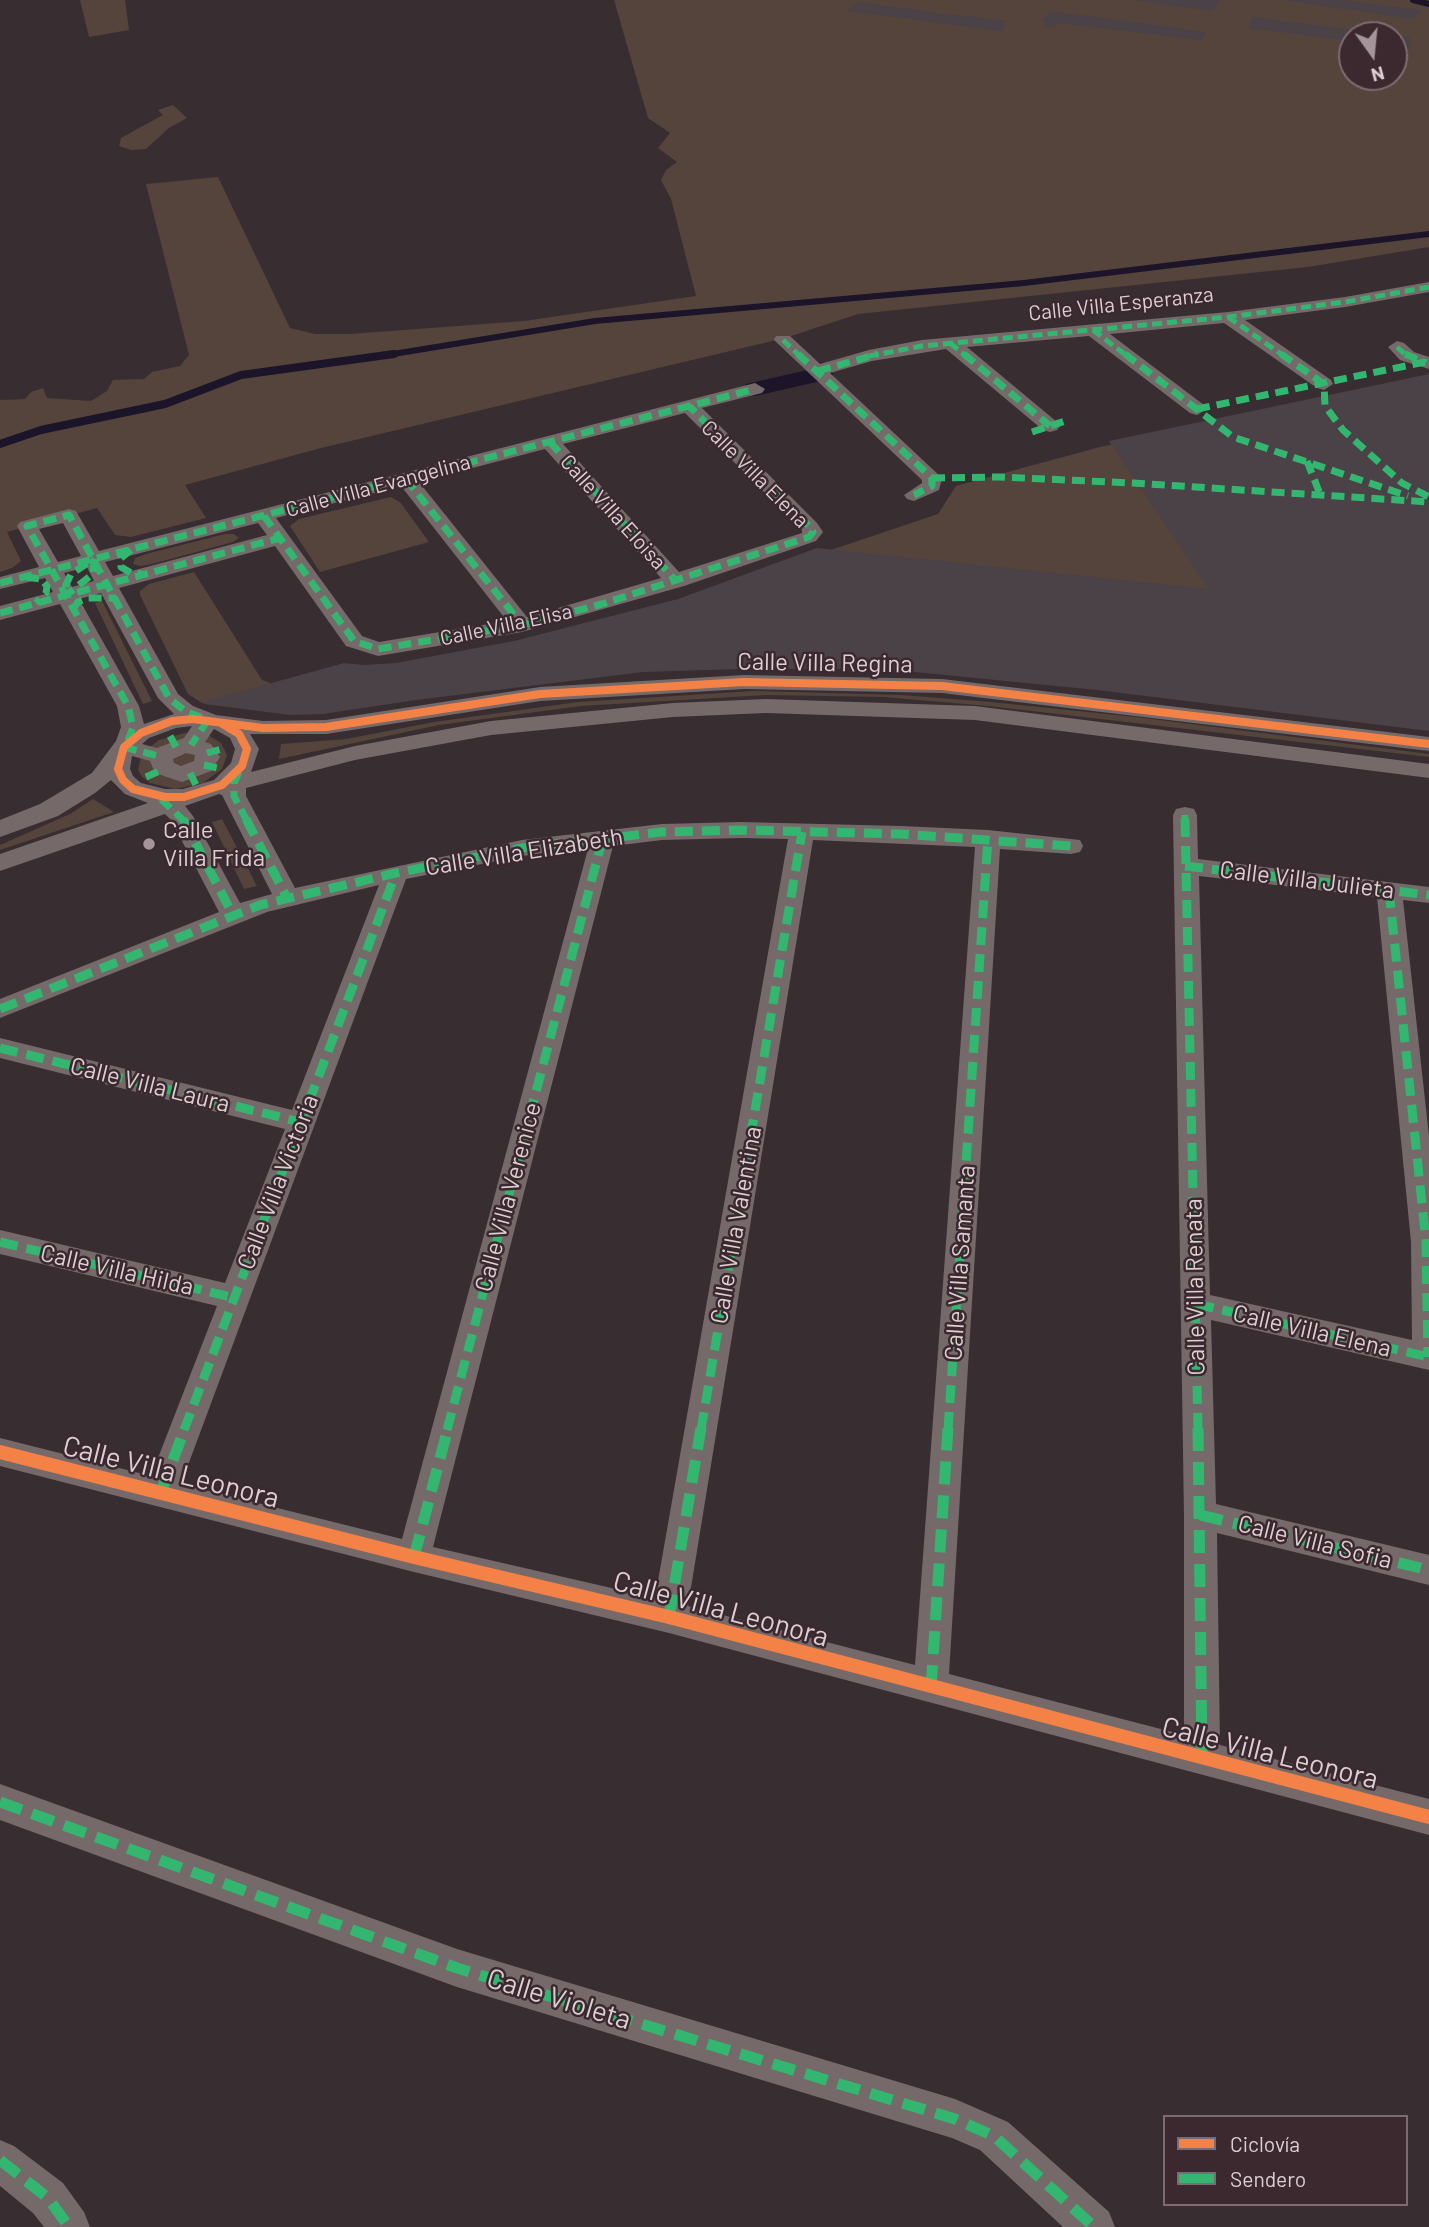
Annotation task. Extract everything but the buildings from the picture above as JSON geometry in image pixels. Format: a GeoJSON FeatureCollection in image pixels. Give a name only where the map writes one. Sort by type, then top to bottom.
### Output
{"type":"FeatureCollection","features":[{"type":"Feature","properties":{"kind":"street","name":"Calle Villa Esperanza"},"geometry":{"type":"LineString","coordinates":[[818,371],[869,356],[950,343],[1228,317],[1345,302],[1429,287]]}},
{"type":"Feature","properties":{"kind":"street"},"geometry":{"type":"LineString","coordinates":[[1228,317],[1324,384]]}},
{"type":"Feature","properties":{"kind":"street"},"geometry":{"type":"LineString","coordinates":[[1093,330],[1197,409]]}},
{"type":"Feature","properties":{"kind":"street"},"geometry":{"type":"LineString","coordinates":[[783,340],[932,478],[932,486],[914,495]]}},
{"type":"Feature","properties":{"kind":"street"},"geometry":{"type":"LineString","coordinates":[[950,343],[1049,426]]}},
{"type":"Feature","properties":{"kind":"street"},"geometry":{"type":"LineString","coordinates":[[1397,347],[1407,356],[1429,363]]}},
{"type":"Feature","properties":{"kind":"street","name":"Calle Villa Evangelina"},"geometry":{"type":"LineString","coordinates":[[0,613],[75,580],[264,516],[755,389]]}},
{"type":"Feature","properties":{"kind":"street","name":"Calle Villa Elena"},"geometry":{"type":"LineString","coordinates":[[689,406],[810,527],[813,532],[803,540]]}},
{"type":"Feature","properties":{"kind":"street","name":"Calle Villa Eloisa"},"geometry":{"type":"LineString","coordinates":[[550,442],[676,582]]}},
{"type":"Feature","properties":{"kind":"street"},"geometry":{"type":"LineString","coordinates":[[406,478],[522,625]]}},
{"type":"Feature","properties":{"kind":"street","name":"Calle Villa Elisa"},"geometry":{"type":"LineString","coordinates":[[264,516],[354,641],[361,645],[390,649],[522,625],[676,582],[803,540]]}},
{"type":"Feature","properties":{"kind":"street","name":"Calle Villa Evangelina"},"geometry":{"type":"LineString","coordinates":[[75,580],[148,573],[280,538]]}},
{"type":"Feature","properties":{"kind":"street"},"geometry":{"type":"LineString","coordinates":[[75,580],[128,706],[133,727],[186,760],[237,802],[287,898]]}},
{"type":"Feature","properties":{"kind":"street"},"geometry":{"type":"LineString","coordinates":[[75,580],[169,698],[185,711],[186,760],[181,816],[233,915]]}},
{"type":"Feature","properties":{"kind":"street","name":"Calle Villa Regina"},"geometry":{"type":"LineString","coordinates":[[0,863],[186,760],[263,728],[326,727],[540,694],[665,685],[808,681],[942,686],[1429,744]]}},
{"type":"Feature","properties":{"kind":"street","name":"Calle Villa Regina"},"geometry":{"type":"LineString","coordinates":[[186,760],[355,753],[491,728],[673,710],[766,706],[975,713],[1429,771]]}},
{"type":"Feature","properties":{"kind":"street"},"geometry":{"type":"LineString","coordinates":[[0,829],[48,810],[100,778],[186,760]]}},
{"type":"Feature","properties":{"kind":"street","name":"Calle Villa Renata"},"geometry":{"type":"LineString","coordinates":[[1185,815],[1200,1515],[1202,1759]]}},
{"type":"Feature","properties":{"kind":"street","name":"Calle Villa Elizabeth"},"geometry":{"type":"LineString","coordinates":[[0,1009],[233,915],[287,898],[522,848],[662,832],[802,832],[988,838],[1071,846]]}},
{"type":"Feature","properties":{"kind":"street","name":"Calle Villa Valentina"},"geometry":{"type":"LineString","coordinates":[[669,1618],[802,832]]}},
{"type":"Feature","properties":{"kind":"street","name":"Calle Villa Verenice"},"geometry":{"type":"LineString","coordinates":[[414,1557],[603,837]]}},
{"type":"Feature","properties":{"kind":"street","name":"Calle Villa Samanta"},"geometry":{"type":"LineString","coordinates":[[932,1688],[988,838]]}},
{"type":"Feature","properties":{"kind":"street","name":"Calle Villa Julieta"},"geometry":{"type":"LineString","coordinates":[[1185,866],[1429,895]]}},
{"type":"Feature","properties":{"kind":"street","name":"Calle Villa Victoria"},"geometry":{"type":"LineString","coordinates":[[161,1492],[396,873]]}},
{"type":"Feature","properties":{"kind":"street"},"geometry":{"type":"LineString","coordinates":[[1389,890],[1426,1242],[1429,1357]]}},
{"type":"Feature","properties":{"kind":"street","name":"Calle Villa Laura"},"geometry":{"type":"LineString","coordinates":[[0,1048],[300,1122]]}},
{"type":"Feature","properties":{"kind":"street","name":"Calle Villa Hilda"},"geometry":{"type":"LineString","coordinates":[[0,1242],[235,1298]]}},
{"type":"Feature","properties":{"kind":"street","name":"Calle Villa Elena"},"geometry":{"type":"LineString","coordinates":[[1196,1304],[1429,1357]]}},
{"type":"Feature","properties":{"kind":"street","name":"Calle Villa Leonora"},"geometry":{"type":"LineString","coordinates":[[0,1452],[414,1557],[669,1618],[1429,1817]]}},
{"type":"Feature","properties":{"kind":"street","name":"Calle Villa Sofia"},"geometry":{"type":"LineString","coordinates":[[1200,1515],[1429,1570]]}},
{"type":"Feature","properties":{"kind":"street","name":"Calle Violeta"},"geometry":{"type":"LineString","coordinates":[[0,1802],[457,1968],[955,2119],[994,2136],[1094,2227]]}},
{"type":"Feature","properties":{"kind":"street"},"geometry":{"type":"LineString","coordinates":[[0,2160],[48,2198],[69,2227]]}},
{"type":"Feature","properties":{"kind":"shaded area"},"geometry":{"type":"Polygon","coordinates":[[[80,0],[125,0],[129,30],[89,37],[80,0]]]}},
{"type":"Feature","properties":{"kind":"shaded area"},"geometry":{"type":"Polygon","coordinates":[[[614,0],[1429,0],[1429,247],[1308,267],[858,314],[785,338],[321,448],[185,485],[206,518],[131,537],[115,535],[97,508],[7,532],[21,561],[0,572],[0,400],[25,399],[31,392],[43,388],[47,398],[91,401],[107,391],[113,380],[144,379],[152,372],[180,366],[189,355],[146,184],[218,177],[290,328],[315,334],[350,334],[524,321],[696,296],[671,199],[661,180],[666,170],[677,162],[658,148],[670,133],[648,118],[614,0]]]}},
{"type":"Feature","properties":{"kind":"shaded area"},"geometry":{"type":"Polygon","coordinates":[[[173,105],[187,118],[169,128],[146,149],[131,150],[119,146],[121,138],[163,115],[158,110],[173,105]]]}},
{"type":"Feature","properties":{"kind":"shaded area"},"geometry":{"type":"Polygon","coordinates":[[[1429,377],[1429,727],[918,667],[649,668],[234,707],[202,703],[188,694],[140,595],[140,591],[149,584],[194,572],[262,680],[273,684],[453,657],[661,607],[938,514],[956,486],[1100,447],[1429,377]]]}},
{"type":"Feature","properties":{"kind":"shaded area"},"geometry":{"type":"Polygon","coordinates":[[[391,497],[400,502],[429,542],[320,572],[290,526],[299,519],[391,497]]]}},
{"type":"Feature","properties":{"kind":"shaded area"},"geometry":{"type":"Polygon","coordinates":[[[234,534],[239,538],[233,542],[152,564],[133,564],[135,558],[146,554],[234,534]]]}},
{"type":"Feature","properties":{"kind":"shaded area"},"geometry":{"type":"Polygon","coordinates":[[[102,601],[152,701],[143,704],[95,603],[102,601]]]}},
{"type":"Feature","properties":{"kind":"shaded area"},"geometry":{"type":"Polygon","coordinates":[[[754,691],[901,695],[991,702],[1136,717],[1429,754],[1429,757],[988,706],[884,697],[766,695],[581,706],[439,725],[279,759],[281,744],[346,739],[434,722],[578,702],[754,691]]]}},
{"type":"Feature","properties":{"kind":"shaded area"},"geometry":{"type":"Polygon","coordinates":[[[185,733],[208,735],[221,743],[227,755],[222,769],[203,783],[175,789],[150,783],[142,777],[138,770],[142,753],[159,740],[185,733]]]}},
{"type":"Feature","properties":{"kind":"shaded area"},"geometry":{"type":"Polygon","coordinates":[[[93,799],[114,812],[0,850],[0,845],[70,814],[93,799]]]}},
{"type":"Feature","properties":{"kind":"shaded area"},"geometry":{"type":"Polygon","coordinates":[[[222,819],[257,886],[244,889],[212,822],[222,819]]]}},
{"type":"Feature","properties":{"kind":"waterway"},"geometry":{"type":"LineString","coordinates":[[1413,0],[1429,4]]}},
{"type":"Feature","properties":{"kind":"waterway"},"geometry":{"type":"LineString","coordinates":[[389,355],[595,321],[1024,283],[1429,234]]}},
{"type":"Feature","properties":{"kind":"waterway"},"geometry":{"type":"LineString","coordinates":[[389,355],[394,354]]}},
{"type":"Feature","properties":{"kind":"waterway"},"geometry":{"type":"LineString","coordinates":[[0,444],[41,430],[165,404],[241,375],[389,355]]}},
{"type":"Feature","properties":{"kind":"waterway"},"geometry":{"type":"LineString","coordinates":[[381,356],[389,355]]}},
{"type":"Feature","properties":{"kind":"waterway"},"geometry":{"type":"LineString","coordinates":[[755,389],[821,374]]}},
{"type":"Feature","properties":{"kind":"marked path"},"geometry":{"type":"LineString","coordinates":[[818,371],[869,356],[922,346],[1228,317],[1345,302],[1429,287]]}},
{"type":"Feature","properties":{"kind":"marked path"},"geometry":{"type":"LineString","coordinates":[[1228,317],[1324,384],[1325,406],[1343,430],[1402,483],[1429,497]]}},
{"type":"Feature","properties":{"kind":"marked path"},"geometry":{"type":"LineString","coordinates":[[1093,330],[1233,437],[1408,496]]}},
{"type":"Feature","properties":{"kind":"marked path"},"geometry":{"type":"LineString","coordinates":[[783,340],[932,478],[932,486],[914,495]]}},
{"type":"Feature","properties":{"kind":"marked path"},"geometry":{"type":"LineString","coordinates":[[950,343],[1050,426]]}},
{"type":"Feature","properties":{"kind":"marked path"},"geometry":{"type":"LineString","coordinates":[[1397,347],[1407,356],[1426,363]]}},
{"type":"Feature","properties":{"kind":"marked path"},"geometry":{"type":"LineString","coordinates":[[1197,409],[1425,362]]}},
{"type":"Feature","properties":{"kind":"marked path"},"geometry":{"type":"LineString","coordinates":[[0,583],[755,389]]}},
{"type":"Feature","properties":{"kind":"marked path"},"geometry":{"type":"LineString","coordinates":[[264,516],[354,641],[378,649],[522,625],[602,604],[809,537],[813,532],[810,527],[689,406]]}},
{"type":"Feature","properties":{"kind":"marked path"},"geometry":{"type":"LineString","coordinates":[[1032,432],[1065,421]]}},
{"type":"Feature","properties":{"kind":"marked path"},"geometry":{"type":"LineString","coordinates":[[550,442],[676,581]]}},
{"type":"Feature","properties":{"kind":"marked path"},"geometry":{"type":"LineString","coordinates":[[1307,461],[1320,494]]}},
{"type":"Feature","properties":{"kind":"marked path"},"geometry":{"type":"LineString","coordinates":[[932,478],[1000,477],[1133,483],[1429,502]]}},
{"type":"Feature","properties":{"kind":"marked path"},"geometry":{"type":"LineString","coordinates":[[406,479],[522,625]]}},
{"type":"Feature","properties":{"kind":"marked path"},"geometry":{"type":"LineString","coordinates":[[128,741],[133,727],[128,706],[27,526],[69,515],[169,698],[185,711],[208,720],[191,745]]}},
{"type":"Feature","properties":{"kind":"marked path"},"geometry":{"type":"LineString","coordinates":[[0,613],[280,538]]}},
{"type":"Feature","properties":{"kind":"marked path"},"geometry":{"type":"LineString","coordinates":[[131,550],[121,558],[121,567],[131,573],[142,574]]}},
{"type":"Feature","properties":{"kind":"marked path"},"geometry":{"type":"LineString","coordinates":[[94,559],[93,574],[65,596],[65,587],[71,574],[94,559]]}},
{"type":"Feature","properties":{"kind":"marked path"},"geometry":{"type":"LineString","coordinates":[[26,577],[41,579],[47,586],[46,593],[36,603]]}},
{"type":"Feature","properties":{"kind":"marked path"},"geometry":{"type":"LineString","coordinates":[[73,609],[78,602],[88,598],[116,598]]}},
{"type":"Feature","properties":{"kind":"marked path"},"geometry":{"type":"LineString","coordinates":[[170,736],[176,747]]}},
{"type":"Feature","properties":{"kind":"marked path"},"geometry":{"type":"LineString","coordinates":[[124,747],[162,757]]}},
{"type":"Feature","properties":{"kind":"marked path"},"geometry":{"type":"LineString","coordinates":[[207,753],[225,748]]}},
{"type":"Feature","properties":{"kind":"marked path"},"geometry":{"type":"LineString","coordinates":[[204,765],[222,769]]}},
{"type":"Feature","properties":{"kind":"marked path"},"geometry":{"type":"LineString","coordinates":[[146,777],[164,769]]}},
{"type":"Feature","properties":{"kind":"marked path"},"geometry":{"type":"LineString","coordinates":[[239,772],[234,783],[234,796],[287,898]]}},
{"type":"Feature","properties":{"kind":"marked path"},"geometry":{"type":"LineString","coordinates":[[190,773],[200,793]]}},
{"type":"Feature","properties":{"kind":"marked path"},"geometry":{"type":"LineString","coordinates":[[161,799],[181,816],[233,915]]}},
{"type":"Feature","properties":{"kind":"marked path"},"geometry":{"type":"LineString","coordinates":[[1185,815],[1200,1515],[1202,1759]]}},
{"type":"Feature","properties":{"kind":"marked path"},"geometry":{"type":"LineString","coordinates":[[0,1009],[260,905],[396,873],[522,848],[662,832],[741,830],[901,834],[1071,846]]}},
{"type":"Feature","properties":{"kind":"marked path"},"geometry":{"type":"LineString","coordinates":[[669,1617],[802,832]]}},
{"type":"Feature","properties":{"kind":"marked path"},"geometry":{"type":"LineString","coordinates":[[414,1557],[603,837]]}},
{"type":"Feature","properties":{"kind":"marked path"},"geometry":{"type":"LineString","coordinates":[[931,1688],[988,838]]}},
{"type":"Feature","properties":{"kind":"marked path"},"geometry":{"type":"LineString","coordinates":[[1185,866],[1429,895]]}},
{"type":"Feature","properties":{"kind":"marked path"},"geometry":{"type":"LineString","coordinates":[[161,1492],[396,873]]}},
{"type":"Feature","properties":{"kind":"marked path"},"geometry":{"type":"LineString","coordinates":[[1389,890],[1426,1242],[1428,1357]]}},
{"type":"Feature","properties":{"kind":"marked path"},"geometry":{"type":"LineString","coordinates":[[0,1048],[300,1122]]}},
{"type":"Feature","properties":{"kind":"marked path"},"geometry":{"type":"LineString","coordinates":[[0,1242],[235,1298]]}},
{"type":"Feature","properties":{"kind":"marked path"},"geometry":{"type":"LineString","coordinates":[[1196,1304],[1429,1357]]}},
{"type":"Feature","properties":{"kind":"marked path"},"geometry":{"type":"LineString","coordinates":[[1200,1515],[1429,1570]]}},
{"type":"Feature","properties":{"kind":"marked path"},"geometry":{"type":"LineString","coordinates":[[0,1802],[457,1968],[955,2119],[994,2136],[1094,2227]]}},
{"type":"Feature","properties":{"kind":"marked path"},"geometry":{"type":"LineString","coordinates":[[0,2160],[48,2198],[69,2227]]}},
{"type":"Feature","properties":{"kind":"cycle path"},"geometry":{"type":"LineString","coordinates":[[221,723],[239,734],[247,749],[242,766],[222,785],[184,797],[165,797],[133,789],[123,780],[118,769],[124,747],[141,733],[172,721],[193,719],[263,728],[326,727],[540,694],[744,682],[942,686],[1429,744]]}},
{"type":"Feature","properties":{"kind":"cycle path"},"geometry":{"type":"LineString","coordinates":[[0,1452],[414,1557],[669,1617],[1429,1817]]}},
{"type":"Feature","properties":{"kind":"place","name":"Calle Villa Frida"},"geometry":{"type":"Point","coordinates":[149,844]}}]}
